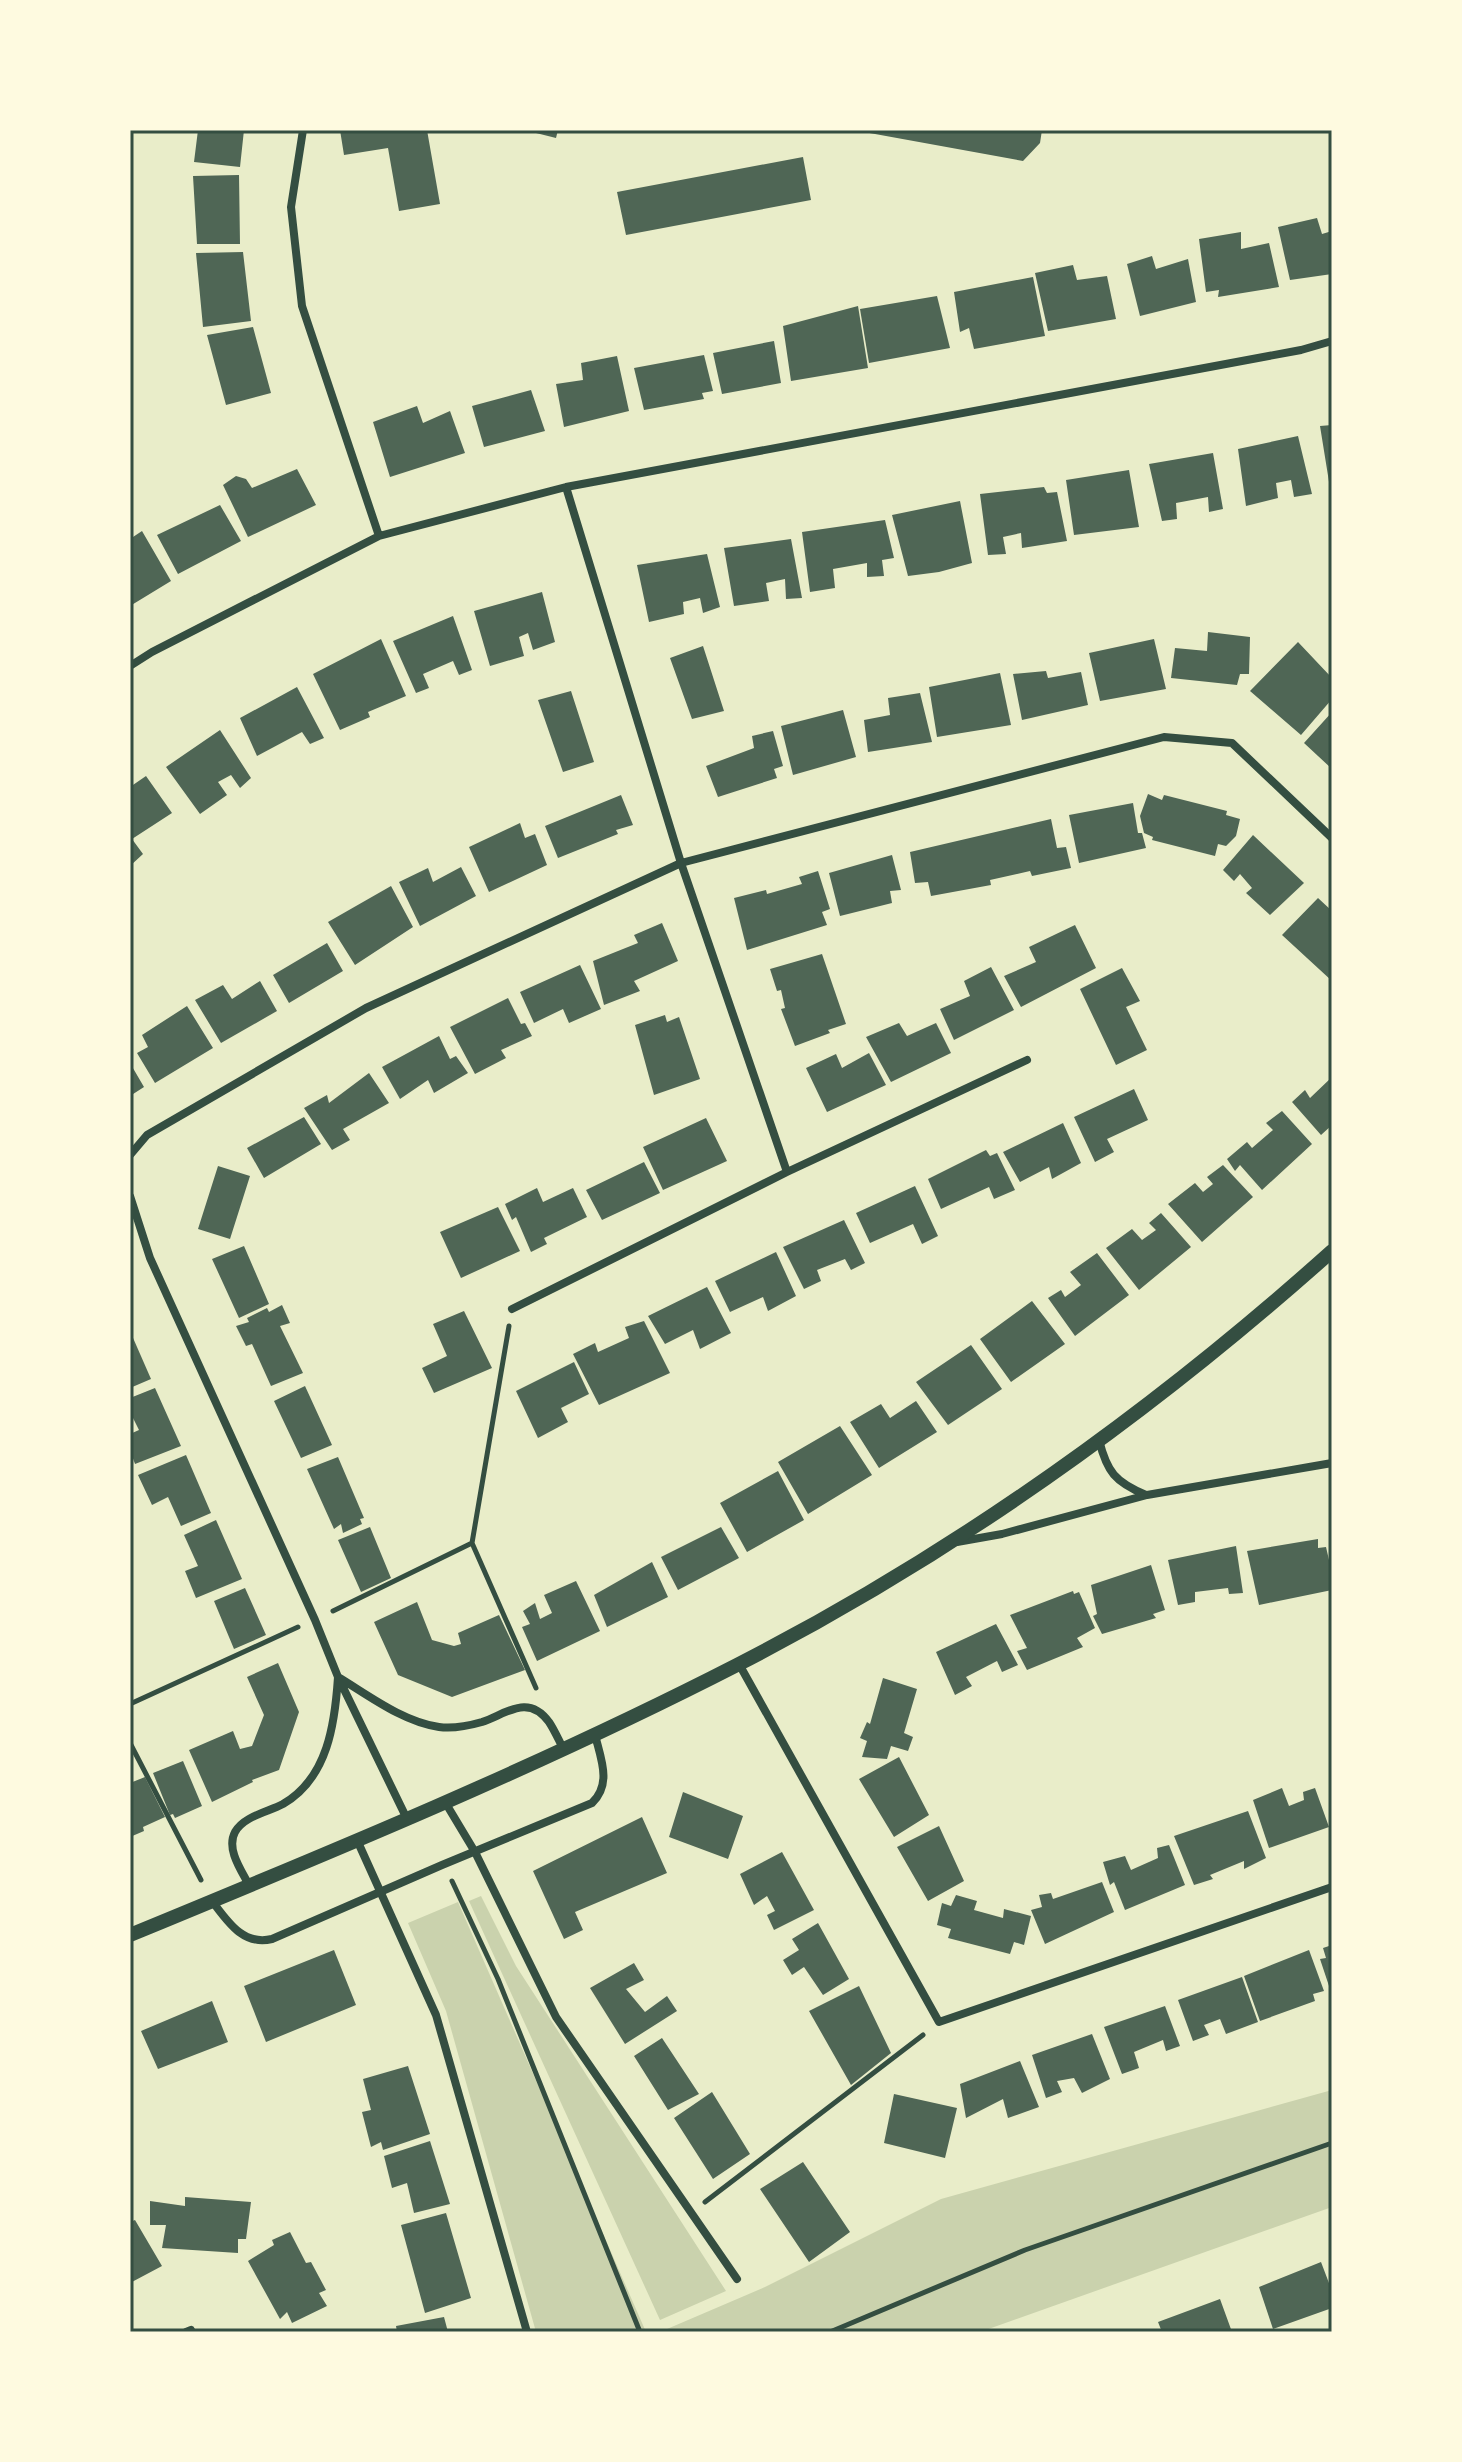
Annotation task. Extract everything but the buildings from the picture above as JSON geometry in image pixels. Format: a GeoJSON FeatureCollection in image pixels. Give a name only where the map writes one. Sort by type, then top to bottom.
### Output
{"type":"FeatureCollection","features":[{"type":"Feature","properties":{"kind":"street"},"geometry":{"type":"LineString","coordinates":[[303,130],[291,207],[302,306],[379,536]]}},
{"type":"Feature","properties":{"kind":"street"},"geometry":{"type":"LineString","coordinates":[[130,666],[379,536],[566,487],[1286,353],[1332,341]]}},
{"type":"Feature","properties":{"kind":"street"},"geometry":{"type":"LineString","coordinates":[[566,487],[681,863],[787,1172]]}},
{"type":"Feature","properties":{"kind":"street"},"geometry":{"type":"LineString","coordinates":[[130,1155],[147,1135],[366,1008],[681,863],[1164,737],[1232,743],[1332,838]]}},
{"type":"Feature","properties":{"kind":"street"},"geometry":{"type":"LineString","coordinates":[[512,1309],[787,1172],[1027,1060]]}},
{"type":"Feature","properties":{"kind":"street"},"geometry":{"type":"LineString","coordinates":[[130,1196],[150,1258],[338,1677],[407,1819]]}},
{"type":"Feature","properties":{"kind":"street"},"geometry":{"type":"LineString","coordinates":[[130,1935],[564,1750],[739,1664],[947,1544],[1099,1440],[1275,1303],[1332,1251]]}},
{"type":"Feature","properties":{"kind":"street"},"geometry":{"type":"LineString","coordinates":[[1099,1440],[1109,1471],[1126,1485],[1147,1495]]}},
{"type":"Feature","properties":{"kind":"street"},"geometry":{"type":"LineString","coordinates":[[947,1544],[1002,1534],[1147,1495],[1332,1463]]}},
{"type":"Feature","properties":{"kind":"street"},"geometry":{"type":"LineString","coordinates":[[739,1664],[939,2022],[1332,1887]]}},
{"type":"Feature","properties":{"kind":"street"},"geometry":{"type":"LineString","coordinates":[[338,1677],[414,1720],[438,1727],[460,1727],[483,1722],[515,1707],[526,1707],[547,1720],[564,1750]]}},
{"type":"Feature","properties":{"kind":"street"},"geometry":{"type":"LineString","coordinates":[[249,1885],[232,1846],[236,1832],[247,1821],[298,1794],[317,1769],[330,1739],[338,1677]]}},
{"type":"Feature","properties":{"kind":"street"},"geometry":{"type":"LineString","coordinates":[[212,1901],[243,1936],[265,1941],[592,1803],[604,1784],[595,1735]]}},
{"type":"Feature","properties":{"kind":"street"},"geometry":{"type":"LineString","coordinates":[[445,1802],[475,1852],[556,2017],[737,2279]]}},
{"type":"Feature","properties":{"kind":"street"},"geometry":{"type":"LineString","coordinates":[[356,1839],[436,2015],[527,2332]]}},
{"type":"Feature","properties":{"kind":"path"},"geometry":{"type":"LineString","coordinates":[[512,1309],[472,1543],[539,1695]]}},
{"type":"Feature","properties":{"kind":"path"},"geometry":{"type":"LineString","coordinates":[[130,1743],[212,1901]]}},
{"type":"Feature","properties":{"kind":"path"},"geometry":{"type":"LineString","coordinates":[[442,1865],[463,1900],[498,1979],[640,2332]]}},
{"type":"Feature","properties":{"kind":"path"},"geometry":{"type":"LineString","coordinates":[[691,2212],[939,2022]]}},
{"type":"Feature","properties":{"kind":"path"},"geometry":{"type":"LineString","coordinates":[[830,2332],[1025,2250],[1332,2143]]}},
{"type":"Feature","properties":{"kind":"green space"},"geometry":{"type":"Polygon","coordinates":[[[481,1896],[516,1966],[726,2291],[660,2320],[469,1901],[481,1896]]]}},
{"type":"Feature","properties":{"kind":"green space"},"geometry":{"type":"Polygon","coordinates":[[[458,1902],[646,2332],[536,2332],[446,2011],[408,1923],[458,1902]]]}},
{"type":"Feature","properties":{"kind":"green space"},"geometry":{"type":"Polygon","coordinates":[[[1332,2090],[1332,2207],[980,2332],[660,2332],[765,2287],[941,2199],[1332,2090]]]}}]}
